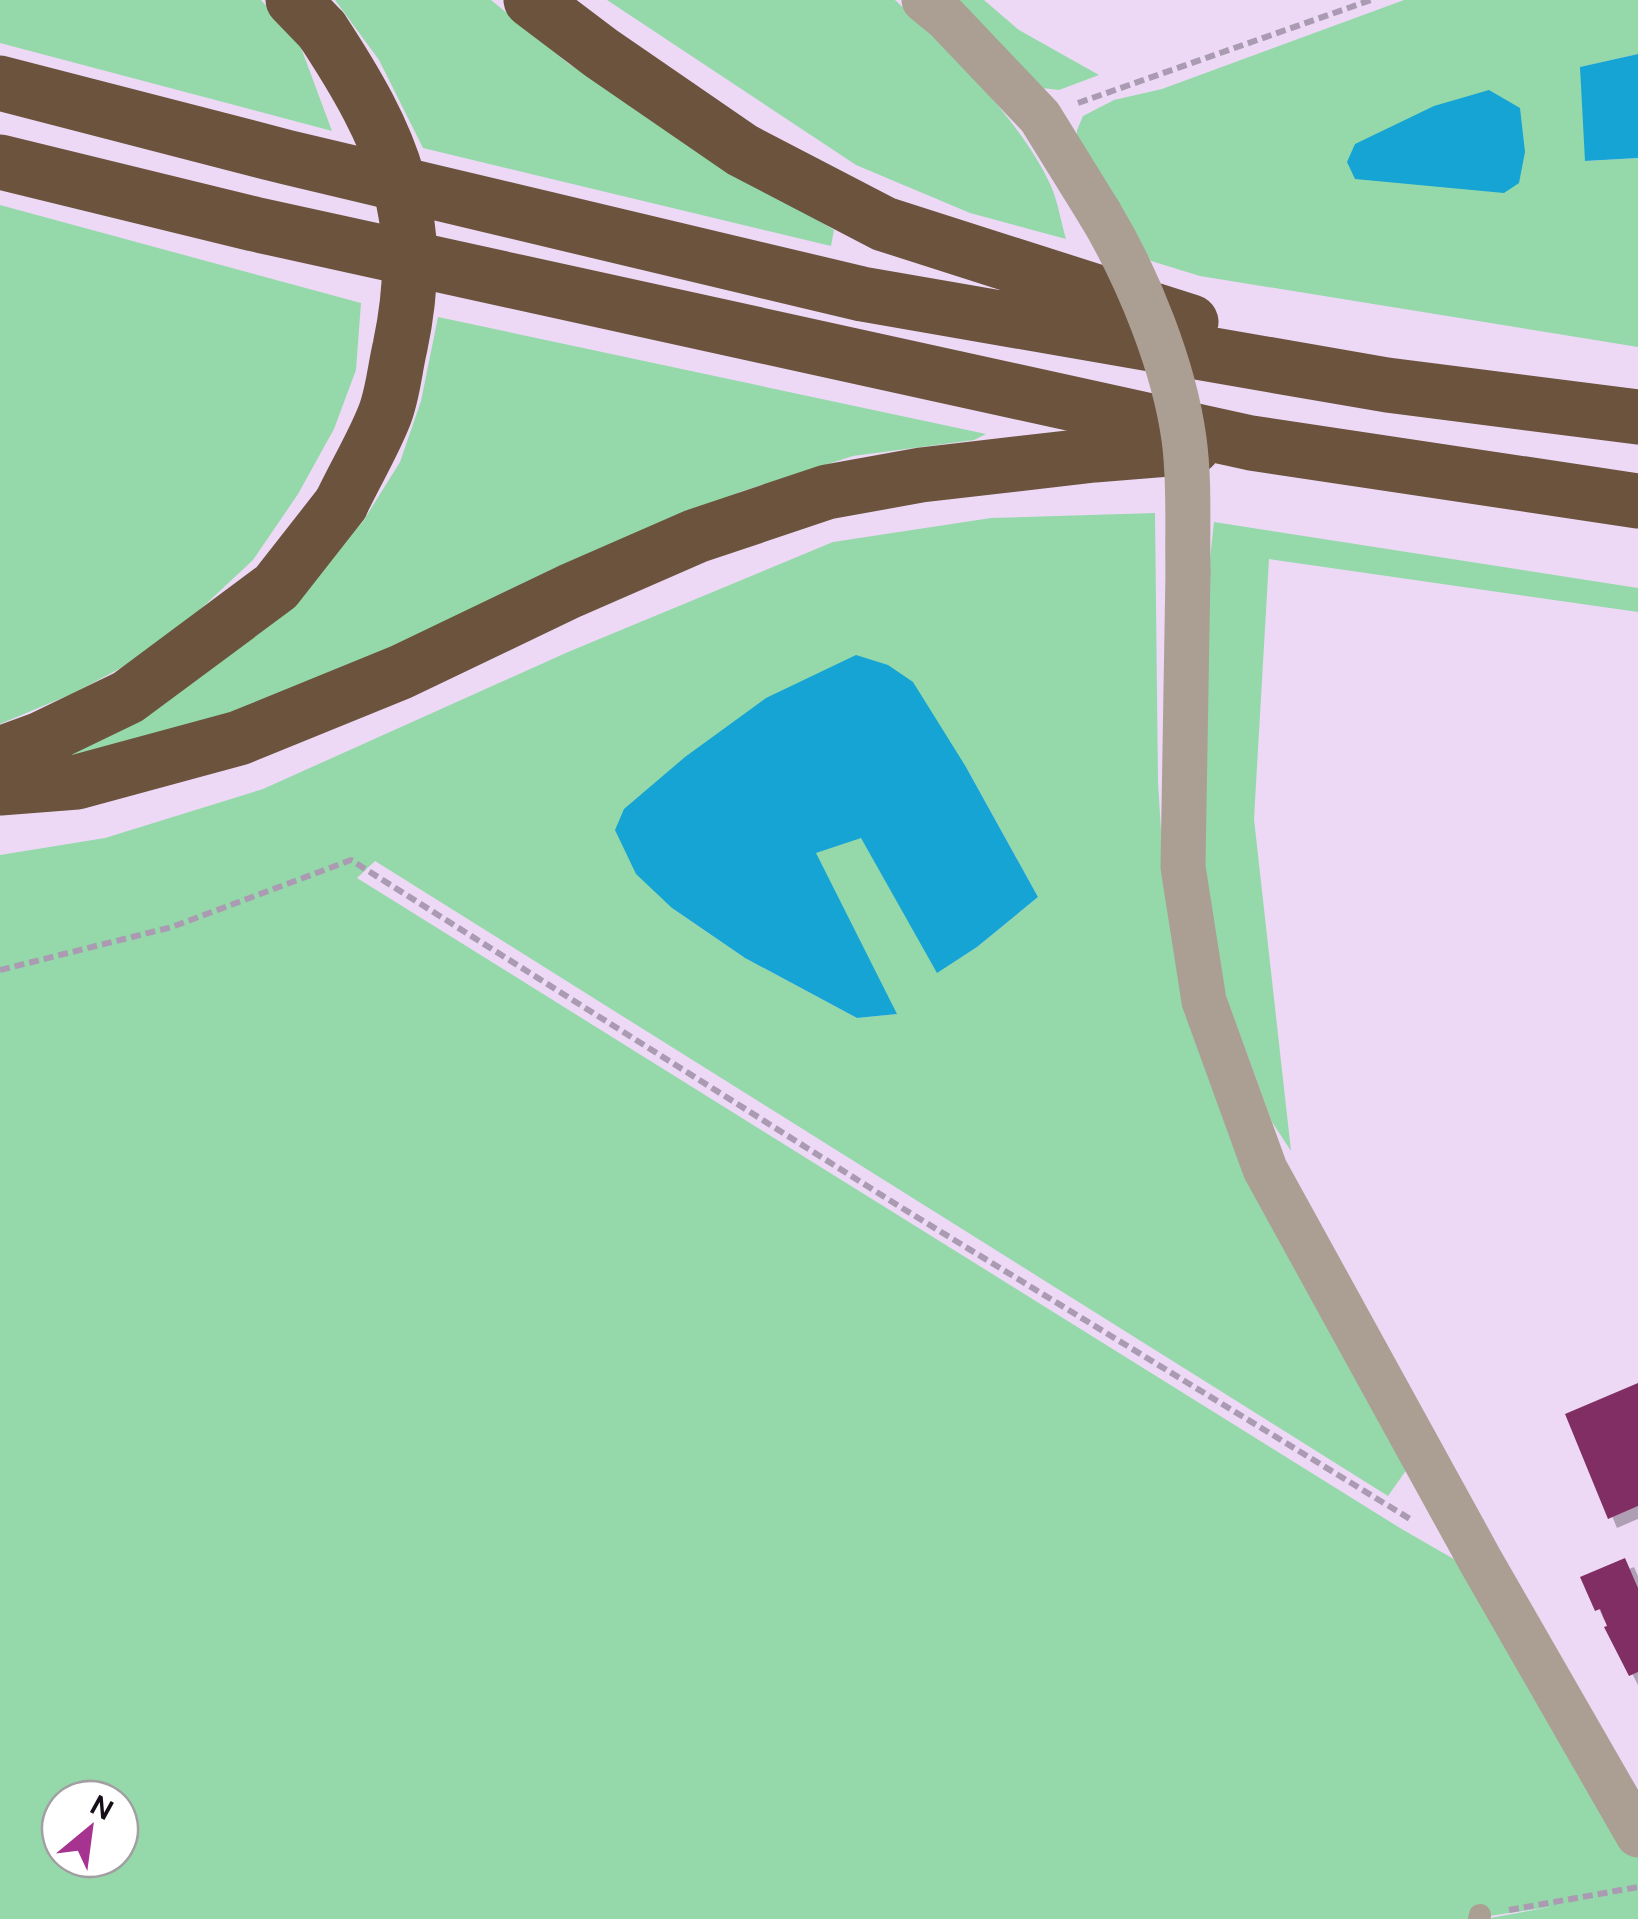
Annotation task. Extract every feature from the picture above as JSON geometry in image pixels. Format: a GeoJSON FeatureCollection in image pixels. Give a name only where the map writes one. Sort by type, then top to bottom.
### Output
{"type":"FeatureCollection","features":[{"type":"Feature","properties":{"kind":"highway"},"geometry":{"type":"LineString","coordinates":[[530,0],[601,54],[742,150],[884,224],[1387,385]]}},
{"type":"Feature","properties":{"kind":"highway"},"geometry":{"type":"LineString","coordinates":[[0,754],[128,698],[276,588],[341,504],[386,412],[408,307],[410,253],[404,202],[394,158],[367,100],[307,15]]}},
{"type":"Feature","properties":{"kind":"highway"},"geometry":{"type":"LineString","coordinates":[[0,83],[305,162],[862,294],[1387,385],[1638,417]]}},
{"type":"Feature","properties":{"kind":"highway"},"geometry":{"type":"LineString","coordinates":[[0,162],[254,224],[1251,443],[1638,501]]}},
{"type":"Feature","properties":{"kind":"highway"},"geometry":{"type":"LineString","coordinates":[[0,788],[78,782],[239,738],[401,672],[696,536],[827,492],[921,475],[1094,455],[1251,443]]}},
{"type":"Feature","properties":{"kind":"street"},"geometry":{"type":"LineString","coordinates":[[924,0],[1040,117],[1115,239],[1158,337],[1184,439],[1188,571],[1183,867],[1204,1001],[1265,1169],[1480,1560],[1638,1834]]}},
{"type":"Feature","properties":{"kind":"path"},"geometry":{"type":"LineString","coordinates":[[1040,117],[1370,0]]}},
{"type":"Feature","properties":{"kind":"path"},"geometry":{"type":"LineString","coordinates":[[0,970],[172,927],[351,860],[902,1208],[1480,1560]]}},
{"type":"Feature","properties":{"kind":"path"},"geometry":{"type":"LineString","coordinates":[[1480,1917],[1638,1887]]}},
{"type":"Feature","properties":{"kind":"green space"},"geometry":{"type":"Polygon","coordinates":[[[0,0],[261,0],[300,45],[332,131],[0,43],[0,0]]]}},
{"type":"Feature","properties":{"kind":"green space"},"geometry":{"type":"Polygon","coordinates":[[[335,0],[491,0],[569,64],[834,230],[831,246],[423,148],[379,60],[335,0]]]}},
{"type":"Feature","properties":{"kind":"green space"},"geometry":{"type":"Polygon","coordinates":[[[607,0],[895,0],[960,63],[1022,136],[1051,186],[1066,239],[970,213],[856,165],[607,0]]]}},
{"type":"Feature","properties":{"kind":"green space"},"geometry":{"type":"Polygon","coordinates":[[[945,0],[984,0],[1019,30],[1099,75],[1059,90],[1041,88],[945,0]]]}},
{"type":"Feature","properties":{"kind":"green space"},"geometry":{"type":"Polygon","coordinates":[[[1404,0],[1638,0],[1638,54],[1581,67],[1586,161],[1638,158],[1638,347],[1200,276],[1151,261],[1077,143],[1083,116],[1114,100],[1162,89],[1404,0]]]}},
{"type":"Feature","properties":{"kind":"green space"},"geometry":{"type":"Polygon","coordinates":[[[0,205],[361,303],[356,370],[334,429],[298,494],[253,560],[160,647],[74,693],[0,724],[0,205]]]}},
{"type":"Feature","properties":{"kind":"green space"},"geometry":{"type":"Polygon","coordinates":[[[438,317],[986,434],[974,440],[853,456],[740,492],[404,643],[222,719],[35,769],[167,693],[362,523],[400,462],[421,401],[438,317]]]}},
{"type":"Feature","properties":{"kind":"green space"},"geometry":{"type":"Polygon","coordinates":[[[1155,513],[1158,782],[1164,878],[1412,1462],[1388,1496],[375,861],[357,878],[1471,1569],[1638,1855],[1638,1919],[1485,1919],[1550,1907],[1469,1919],[0,1919],[0,855],[105,838],[263,789],[568,652],[833,542],[991,518],[1155,513]],[[966,767],[672,908],[745,958],[857,1018],[896,1014],[815,853],[861,837],[937,972],[977,947],[1038,897],[966,767]]]}},
{"type":"Feature","properties":{"kind":"green space"},"geometry":{"type":"Polygon","coordinates":[[[1214,522],[1638,588],[1638,612],[1269,559],[1254,819],[1291,1151],[1272,1122],[1209,951],[1196,789],[1199,658],[1214,522]]]}},
{"type":"Feature","properties":{"kind":"water"},"geometry":{"type":"Polygon","coordinates":[[[1638,54],[1638,158],[1585,161],[1580,67],[1638,54]]]}},
{"type":"Feature","properties":{"kind":"water"},"geometry":{"type":"Polygon","coordinates":[[[1489,90],[1520,108],[1525,152],[1519,183],[1504,193],[1355,179],[1347,162],[1355,144],[1434,106],[1489,90]]]}},
{"type":"Feature","properties":{"kind":"water"},"geometry":{"type":"Polygon","coordinates":[[[856,655],[888,665],[913,682],[966,767],[1038,897],[977,947],[937,973],[861,838],[816,853],[897,1014],[857,1018],[745,958],[672,908],[636,874],[615,830],[624,809],[685,757],[766,698],[856,655]]]}},
{"type":"Feature","properties":{"kind":"building"},"geometry":{"type":"Polygon","coordinates":[[[1638,1383],[1638,1506],[1608,1519],[1565,1414],[1638,1383]]]}},
{"type":"Feature","properties":{"kind":"building"},"geometry":{"type":"Polygon","coordinates":[[[1625,1558],[1638,1588],[1638,1672],[1629,1676],[1604,1627],[1607,1626],[1600,1609],[1595,1611],[1580,1577],[1625,1558]]]}}]}
